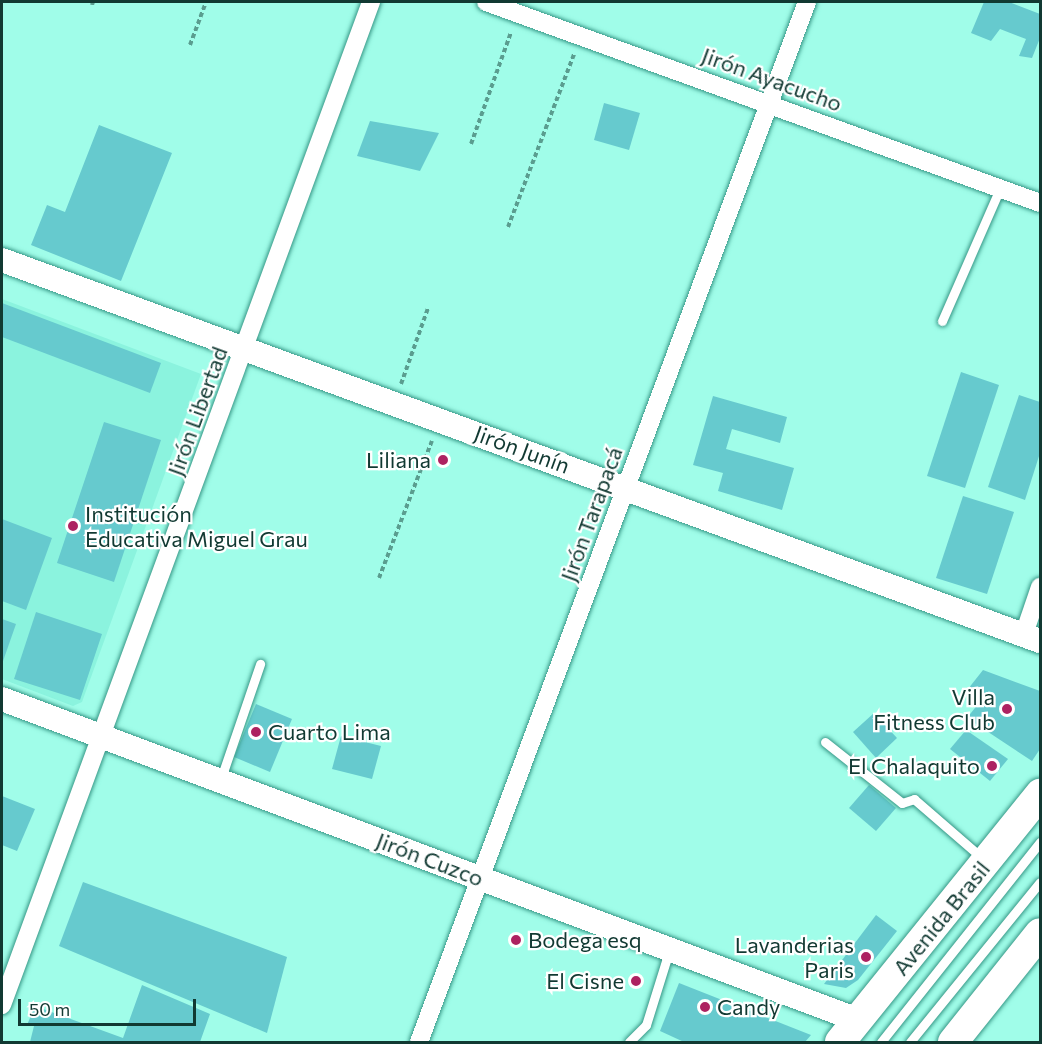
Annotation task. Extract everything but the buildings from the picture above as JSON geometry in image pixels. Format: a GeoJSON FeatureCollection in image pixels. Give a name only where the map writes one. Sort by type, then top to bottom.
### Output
{"type":"FeatureCollection","features":[{"type":"Feature","properties":{"kind":"main road","name":"Avenida Brasil"},"geometry":{"type":"LineString","coordinates":[[849,1031],[1041,794]]}},
{"type":"Feature","properties":{"kind":"main road"},"geometry":{"type":"LineString","coordinates":[[953,1042],[1041,933]]}},
{"type":"Feature","properties":{"kind":"street","name":"Jirón Libertad"},"geometry":{"type":"LineString","coordinates":[[2,1005],[247,346],[371,2]]}},
{"type":"Feature","properties":{"kind":"street","name":"Jirón Ayacucho"},"geometry":{"type":"LineString","coordinates":[[486,2],[1041,203]]}},
{"type":"Feature","properties":{"kind":"street","name":"Jirón Tarapacá"},"geometry":{"type":"LineString","coordinates":[[419,1042],[807,2]]}},
{"type":"Feature","properties":{"kind":"street","name":"Jirón Junín"},"geometry":{"type":"LineString","coordinates":[[2,260],[247,346],[1032,638]]}},
{"type":"Feature","properties":{"kind":"street"},"geometry":{"type":"LineString","coordinates":[[1032,638],[1041,587]]}},
{"type":"Feature","properties":{"kind":"street","name":"Jirón Cuzco"},"geometry":{"type":"LineString","coordinates":[[2,699],[670,950],[849,1031]]}},
{"type":"Feature","properties":{"kind":"lane"},"geometry":{"type":"LineString","coordinates":[[942,321],[1000,188]]}},
{"type":"Feature","properties":{"kind":"lane"},"geometry":{"type":"LineString","coordinates":[[220,781],[260,664]]}},
{"type":"Feature","properties":{"kind":"lane"},"geometry":{"type":"LineString","coordinates":[[825,742],[902,803],[914,800],[987,862]]}},
{"type":"Feature","properties":{"kind":"lane","name":"Avenida Brasil"},"geometry":{"type":"LineString","coordinates":[[881,1042],[1041,842]]}},
{"type":"Feature","properties":{"kind":"lane"},"geometry":{"type":"LineString","coordinates":[[910,1042],[1041,882]]}},
{"type":"Feature","properties":{"kind":"lane"},"geometry":{"type":"LineString","coordinates":[[629,1042],[646,1025],[670,950]]}},
{"type":"Feature","properties":{"kind":"path"},"geometry":{"type":"LineString","coordinates":[[190,45],[206,2]]}},
{"type":"Feature","properties":{"kind":"path"},"geometry":{"type":"LineString","coordinates":[[471,144],[518,13]]}},
{"type":"Feature","properties":{"kind":"path"},"geometry":{"type":"LineString","coordinates":[[508,227],[581,36]]}},
{"type":"Feature","properties":{"kind":"path"},"geometry":{"type":"LineString","coordinates":[[395,401],[428,308]]}},
{"type":"Feature","properties":{"kind":"path"},"geometry":{"type":"LineString","coordinates":[[379,578],[441,418]]}},
{"type":"Feature","properties":{"kind":"shaded area","name":"Institución Educativa Miguel Grau"},"geometry":{"type":"Polygon","coordinates":[[[2,299],[201,374],[82,702],[73,706],[2,679],[2,299]]]}},
{"type":"Feature","properties":{"kind":"place","name":"Liliana"},"geometry":{"type":"Point","coordinates":[443,460]}},
{"type":"Feature","properties":{"kind":"place","name":"Institución Educativa Miguel Grau"},"geometry":{"type":"Point","coordinates":[73,526]}},
{"type":"Feature","properties":{"kind":"place","name":"Villa Fitness Club"},"geometry":{"type":"Point","coordinates":[1007,709]}},
{"type":"Feature","properties":{"kind":"place","name":"Cuarto Lima"},"geometry":{"type":"Point","coordinates":[256,732]}},
{"type":"Feature","properties":{"kind":"place","name":"El Chalaquito"},"geometry":{"type":"Point","coordinates":[992,766]}},
{"type":"Feature","properties":{"kind":"place","name":"Bodega esq"},"geometry":{"type":"Point","coordinates":[516,940]}},
{"type":"Feature","properties":{"kind":"place","name":"Lavanderias Paris"},"geometry":{"type":"Point","coordinates":[866,957]}},
{"type":"Feature","properties":{"kind":"place","name":"El Cisne"},"geometry":{"type":"Point","coordinates":[636,981]}},
{"type":"Feature","properties":{"kind":"place","name":"Candy"},"geometry":{"type":"Point","coordinates":[705,1007]}}]}
